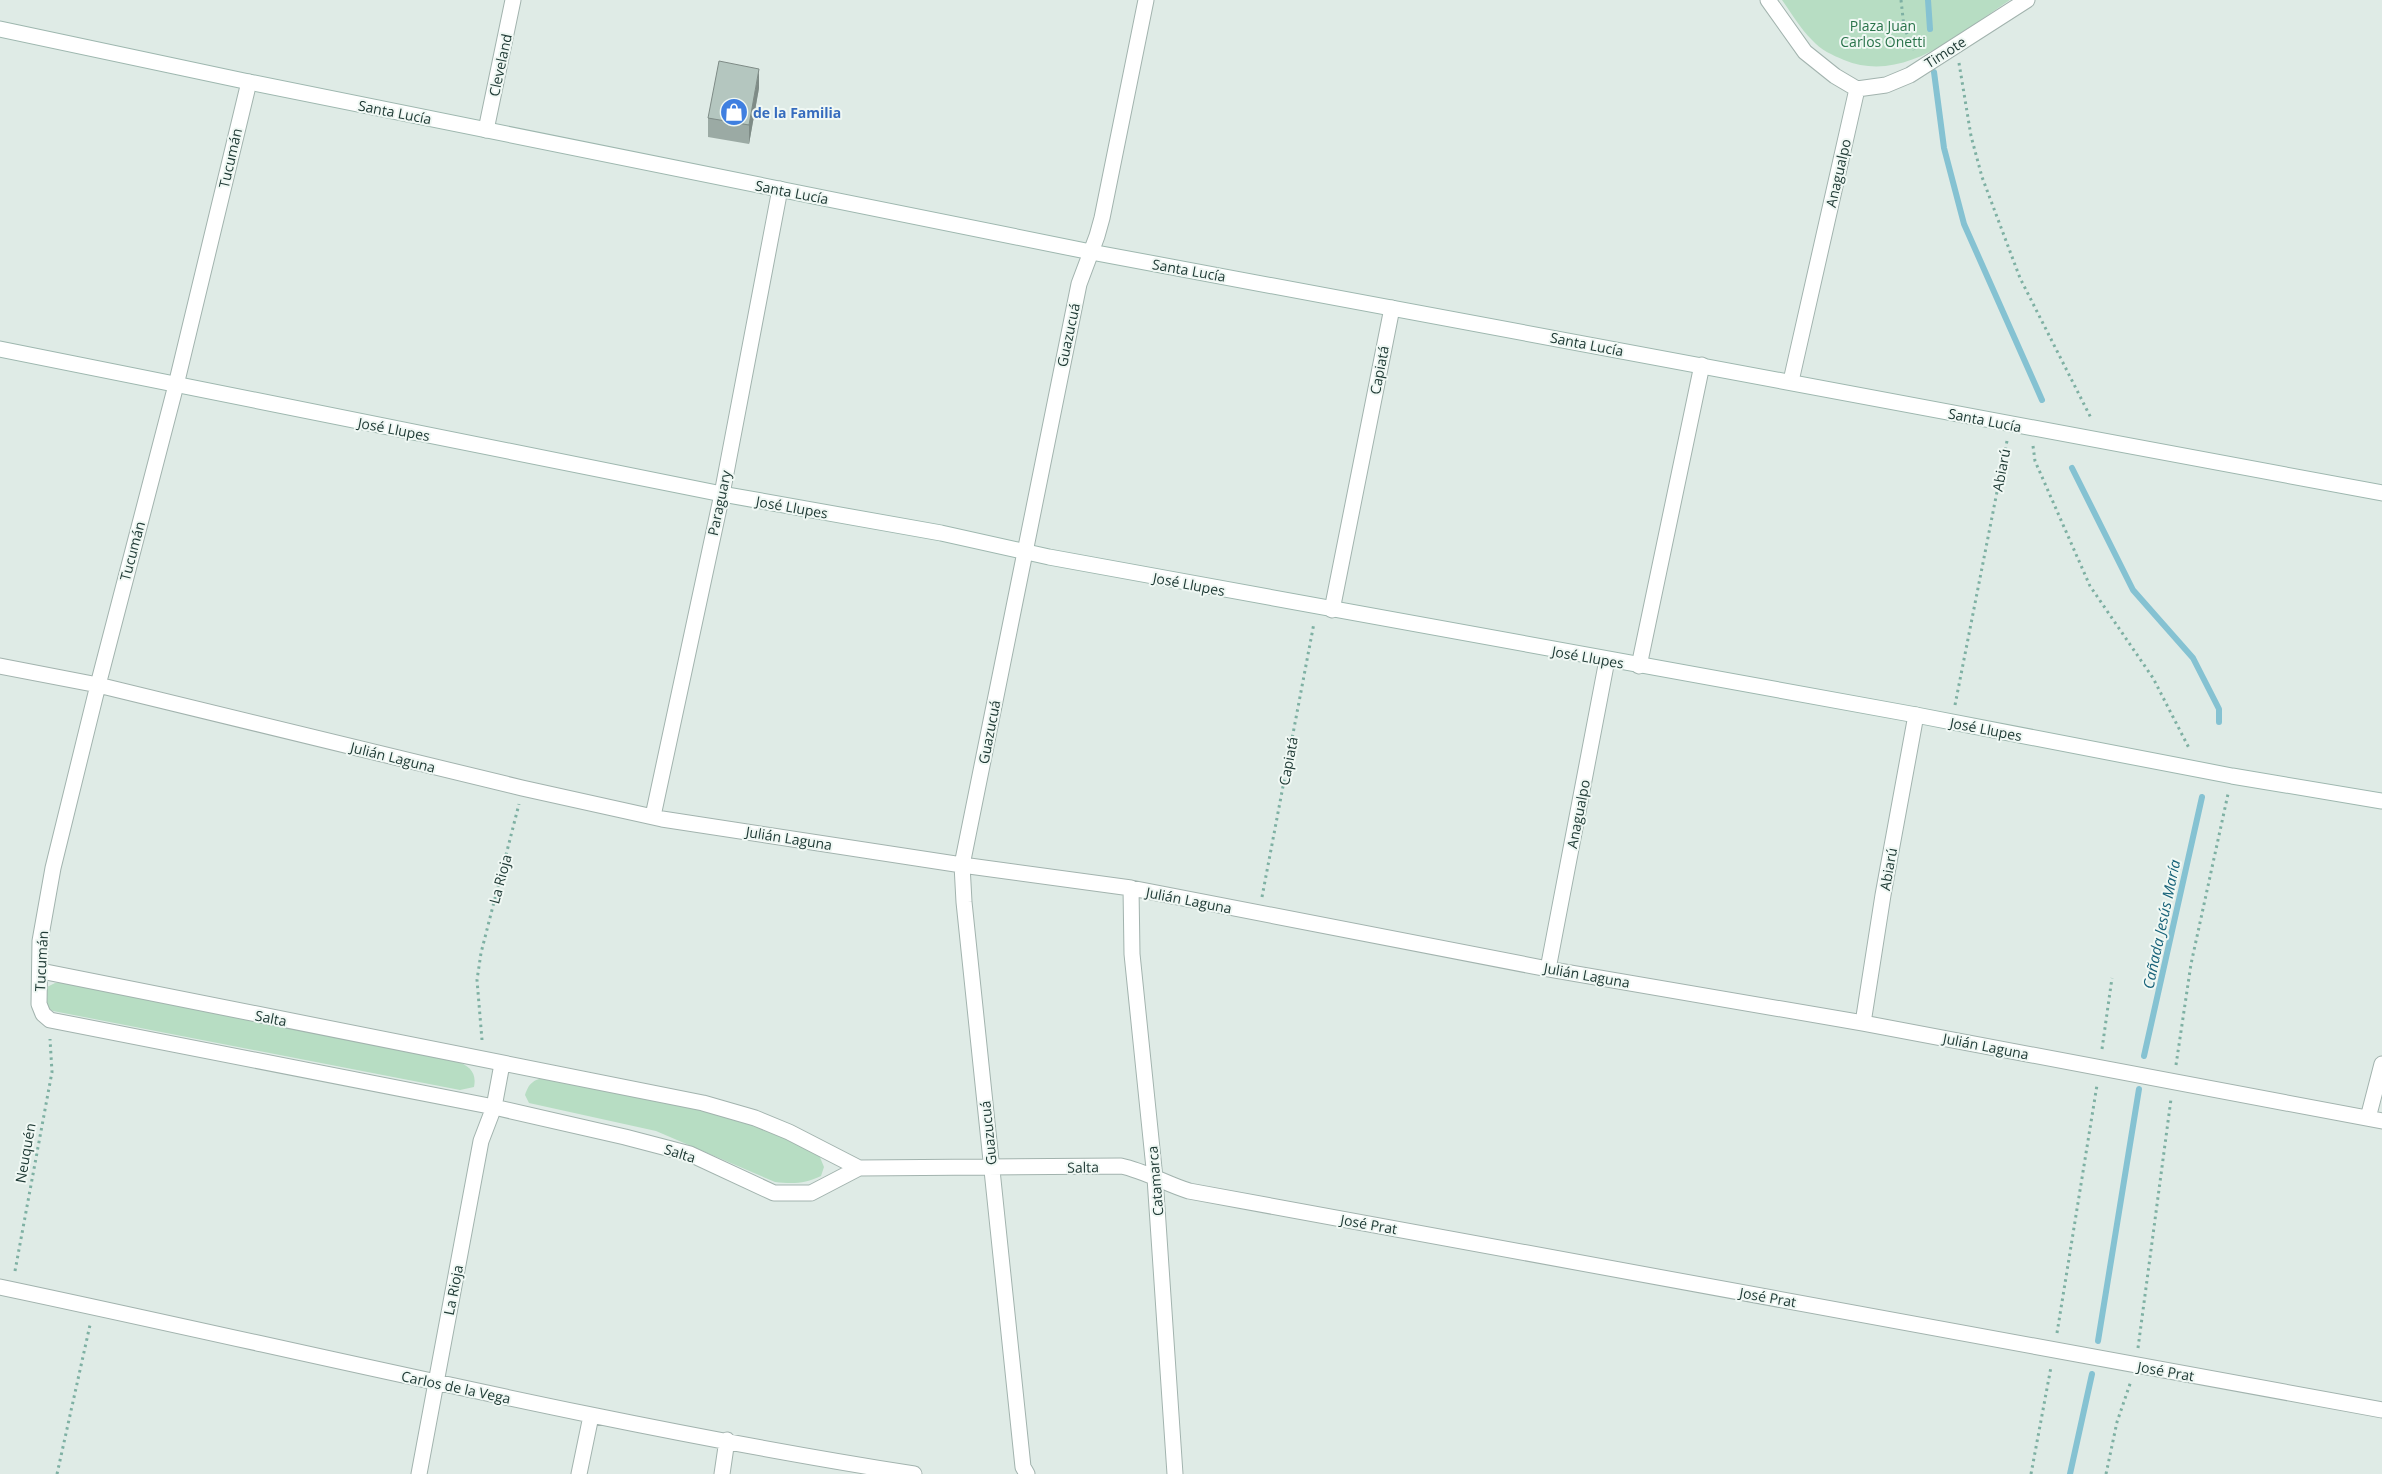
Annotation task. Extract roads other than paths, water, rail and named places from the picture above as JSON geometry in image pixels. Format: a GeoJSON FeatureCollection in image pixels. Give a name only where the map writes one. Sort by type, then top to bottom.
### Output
{"type":"FeatureCollection","features":[{"type":"Feature","properties":{"kind":"street","name":"Cleveland"},"geometry":{"type":"LineString","coordinates":[[486,130],[513,0]]}},
{"type":"Feature","properties":{"kind":"street","name":"Guazucuá"},"geometry":{"type":"LineString","coordinates":[[1027,1474],[1023,1467],[964,902],[962,865],[1079,284],[1102,218],[1146,0]]}},
{"type":"Feature","properties":{"kind":"street"},"geometry":{"type":"LineString","coordinates":[[1768,0],[1805,52],[1835,76],[1857,89]]}},
{"type":"Feature","properties":{"kind":"street","name":"Timote"},"geometry":{"type":"LineString","coordinates":[[1857,89],[1886,85],[1921,67],[2027,0]]}},
{"type":"Feature","properties":{"kind":"street","name":"Santa Lucía"},"geometry":{"type":"LineString","coordinates":[[0,29],[248,82],[1091,252],[1790,381],[2010,425],[2382,492]]}},
{"type":"Feature","properties":{"kind":"street","name":"Tucumán"},"geometry":{"type":"LineString","coordinates":[[50,1020],[43,1014],[39,1004],[40,941],[53,868],[98,685],[176,385],[248,82]]}},
{"type":"Feature","properties":{"kind":"street","name":"Anagualpo"},"geometry":{"type":"LineString","coordinates":[[1790,381],[1857,89]]}},
{"type":"Feature","properties":{"kind":"street","name":"Paraguary"},"geometry":{"type":"LineString","coordinates":[[653,816],[722,494],[780,189]]}},
{"type":"Feature","properties":{"kind":"street","name":"Capiatá"},"geometry":{"type":"LineString","coordinates":[[1324,609],[1392,308]]}},
{"type":"Feature","properties":{"kind":"street","name":"José Llupes"},"geometry":{"type":"LineString","coordinates":[[0,349],[722,494],[941,533],[1026,552],[1324,609],[1916,715],[2197,769],[2382,800]]}},
{"type":"Feature","properties":{"kind":"street"},"geometry":{"type":"LineString","coordinates":[[1639,666],[1702,365]]}},
{"type":"Feature","properties":{"kind":"street","name":"Anagualpo"},"geometry":{"type":"LineString","coordinates":[[1548,969],[1607,660]]}},
{"type":"Feature","properties":{"kind":"street","name":"Julián Laguna"},"geometry":{"type":"LineString","coordinates":[[0,666],[98,685],[522,788],[653,816],[962,865],[1132,888],[1548,969],[1863,1023],[2375,1119]]}},
{"type":"Feature","properties":{"kind":"street","name":"Abiarú"},"geometry":{"type":"LineString","coordinates":[[1863,1023],[1883,895],[1916,715]]}},
{"type":"Feature","properties":{"kind":"street","name":"Catamarca"},"geometry":{"type":"LineString","coordinates":[[1132,888],[1132,954],[1155,1178],[1175,1474]]}},
{"type":"Feature","properties":{"kind":"street","name":"Salta"},"geometry":{"type":"LineString","coordinates":[[41,971],[703,1103],[755,1118],[790,1132],[858,1168]]}},
{"type":"Feature","properties":{"kind":"street","name":"Salta"},"geometry":{"type":"LineString","coordinates":[[50,1020],[494,1107],[690,1154],[774,1193],[810,1193],[858,1168],[1121,1166],[1140,1170],[1155,1178]]}},
{"type":"Feature","properties":{"kind":"street"},"geometry":{"type":"LineString","coordinates":[[494,1107],[502,1064]]}},
{"type":"Feature","properties":{"kind":"street"},"geometry":{"type":"LineString","coordinates":[[2375,1119],[2382,1064]]}},
{"type":"Feature","properties":{"kind":"street","name":"La Rioja"},"geometry":{"type":"LineString","coordinates":[[419,1474],[481,1141],[494,1107]]}},
{"type":"Feature","properties":{"kind":"street","name":"José Prat"},"geometry":{"type":"LineString","coordinates":[[1155,1178],[1190,1191],[2382,1410]]}},
{"type":"Feature","properties":{"kind":"street","name":"Carlos de la Vega"},"geometry":{"type":"LineString","coordinates":[[6,1288],[591,1416],[831,1461],[914,1474]]}},
{"type":"Feature","properties":{"kind":"street"},"geometry":{"type":"LineString","coordinates":[[579,1474],[591,1416]]}},
{"type":"Feature","properties":{"kind":"street"},"geometry":{"type":"LineString","coordinates":[[722,1474],[727,1440]]}},
{"type":"Feature","properties":{"kind":"waterway"},"geometry":{"type":"LineString","coordinates":[[1928,0],[1930,29]]}},
{"type":"Feature","properties":{"kind":"waterway"},"geometry":{"type":"LineString","coordinates":[[1934,72],[1944,148],[1964,224],[2042,400]]}},
{"type":"Feature","properties":{"kind":"waterway"},"geometry":{"type":"LineString","coordinates":[[2072,468],[2133,590],[2193,658],[2219,709],[2219,722]]}},
{"type":"Feature","properties":{"kind":"waterway","name":"Cañada Jesús María"},"geometry":{"type":"LineString","coordinates":[[2144,1056],[2202,797]]}},
{"type":"Feature","properties":{"kind":"waterway","name":"Cañada Jesús María"},"geometry":{"type":"LineString","coordinates":[[2098,1341],[2139,1089]]}},
{"type":"Feature","properties":{"kind":"waterway","name":"Cañada Jesús María"},"geometry":{"type":"LineString","coordinates":[[2070,1474],[2092,1374]]}},
{"type":"Feature","properties":{"kind":"place","name":"de la Familia"},"geometry":{"type":"Point","coordinates":[734,112]}},
{"type":"Feature","properties":{"kind":"park label","name":"Plaza Juan Carlos Onetti"},"geometry":{"type":"Point","coordinates":[1883,33]}}]}
